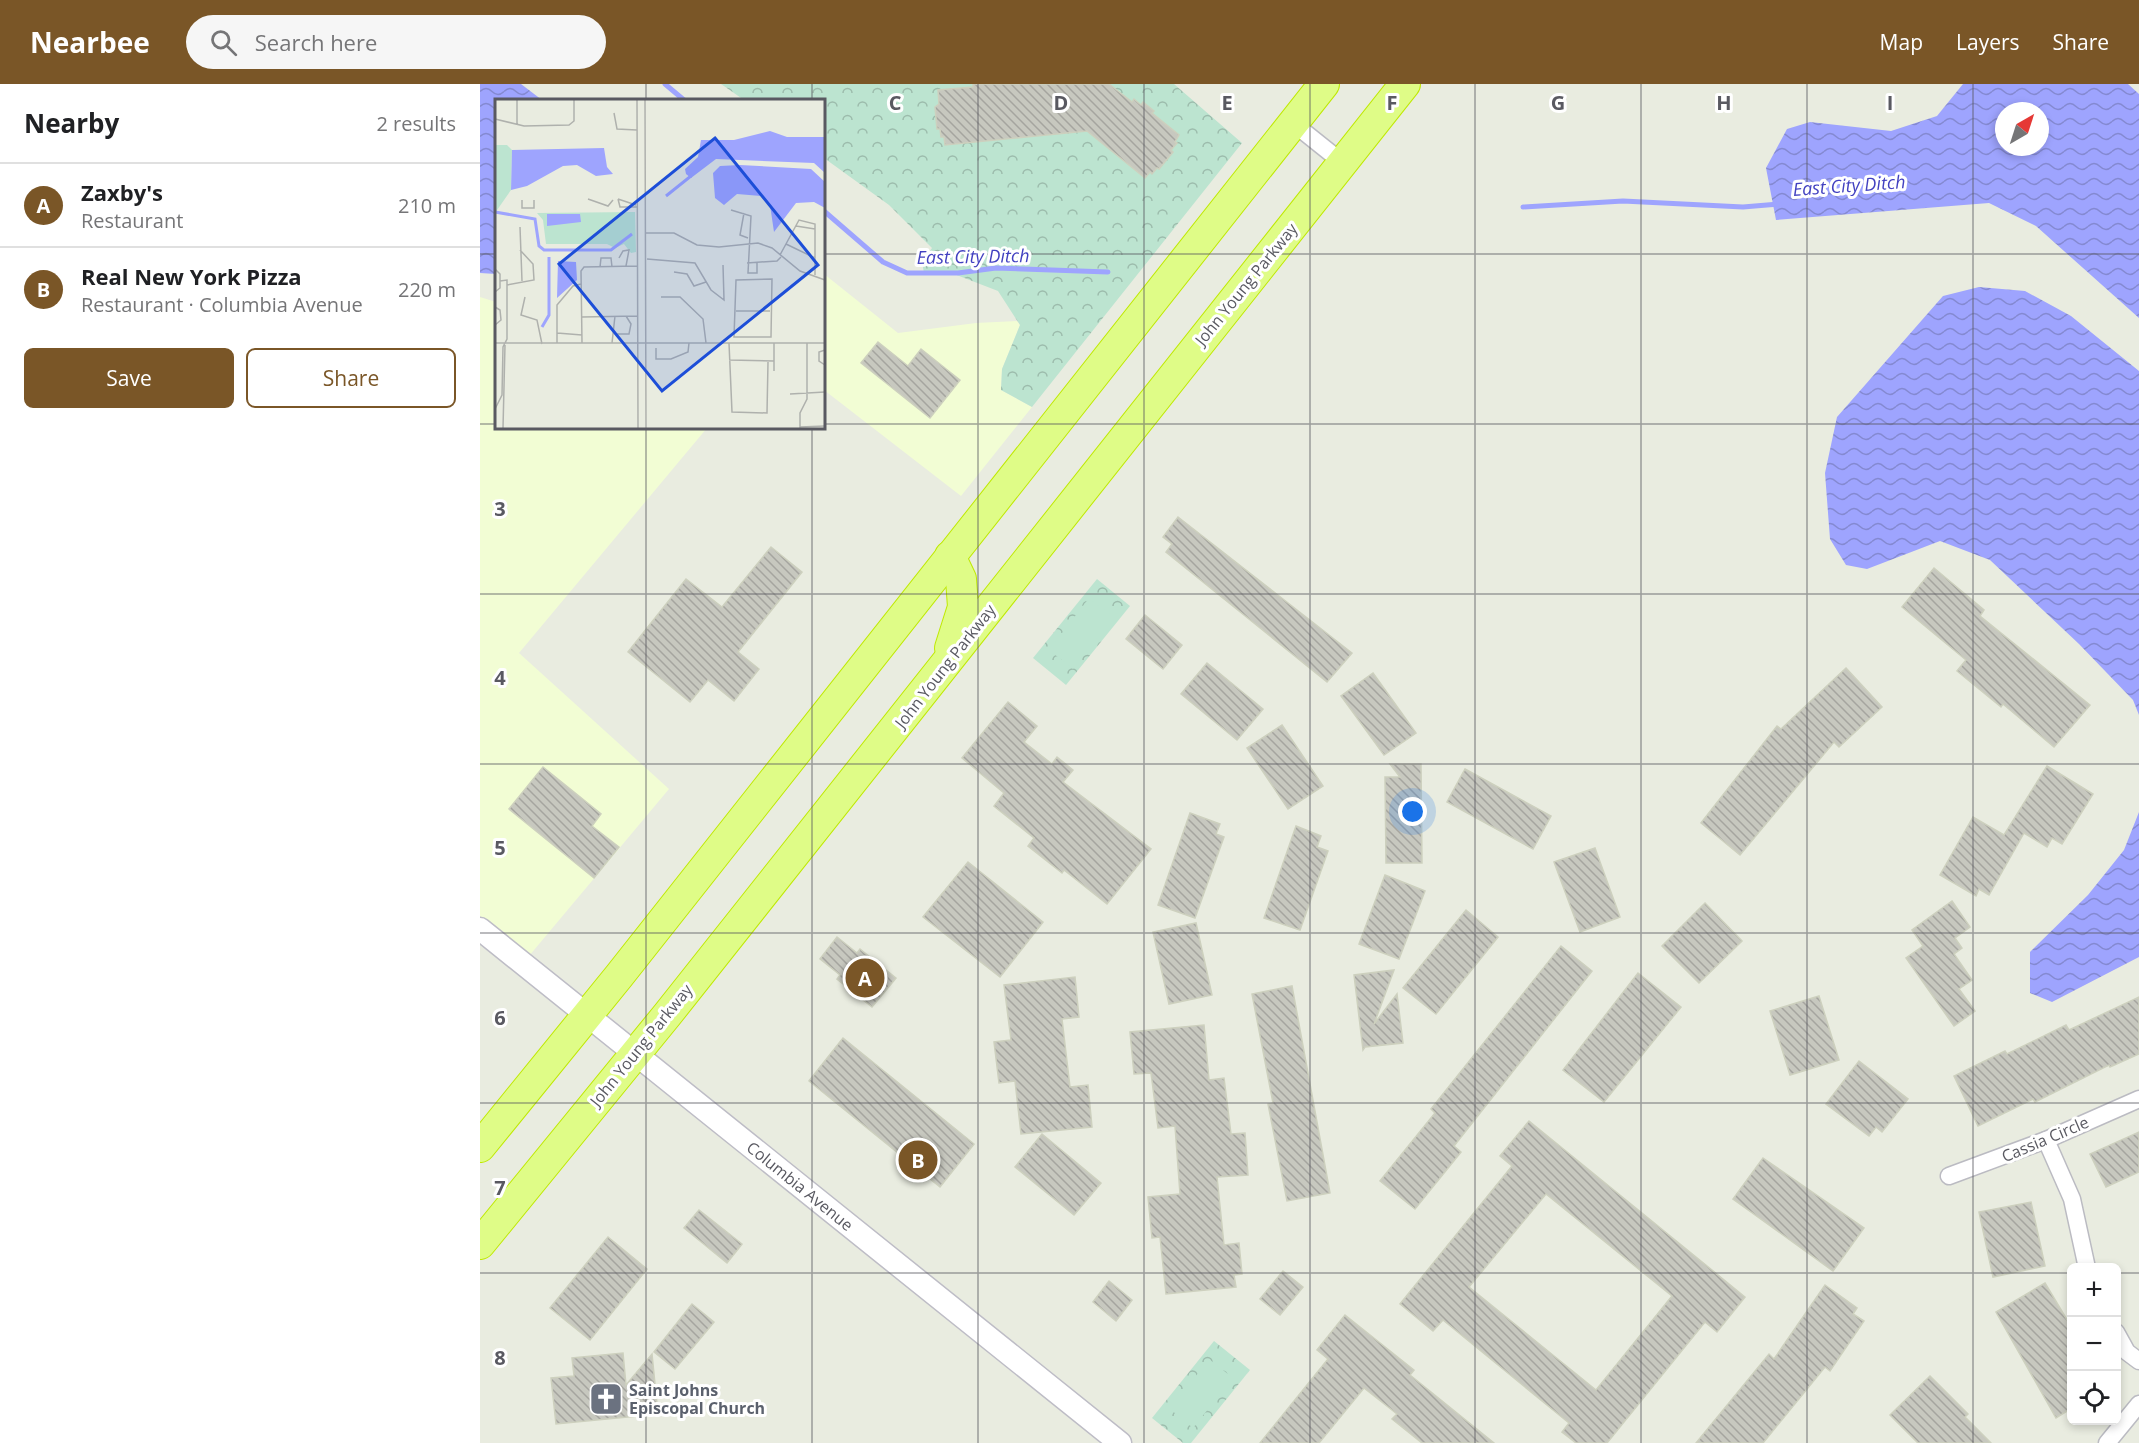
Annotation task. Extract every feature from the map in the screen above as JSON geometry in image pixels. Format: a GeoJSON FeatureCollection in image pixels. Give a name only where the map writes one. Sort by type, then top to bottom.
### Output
{"type":"FeatureCollection","features":[{"type":"Feature","properties":{"kind":"highway"},"geometry":{"type":"LineString","coordinates":[[480,1148],[1324,84]]}},
{"type":"Feature","properties":{"kind":"highway","name":"John Young Parkway"},"geometry":{"type":"LineString","coordinates":[[480,1244],[945,665],[1405,84]]}},
{"type":"Feature","properties":{"kind":"highway"},"geometry":{"type":"LineString","coordinates":[[945,665],[963,607],[961,579],[950,556]]}},
{"type":"Feature","properties":{"kind":"street"},"geometry":{"type":"LineString","coordinates":[[1293,123],[1343,163]]}},
{"type":"Feature","properties":{"kind":"street","name":"Columbia Avenue"},"geometry":{"type":"LineString","coordinates":[[480,929],[1120,1443]]}},
{"type":"Feature","properties":{"kind":"street","name":"Cassia Circle"},"geometry":{"type":"LineString","coordinates":[[1949,1176],[2046,1140],[2139,1099]]}},
{"type":"Feature","properties":{"kind":"street"},"geometry":{"type":"LineString","coordinates":[[2046,1140],[2072,1199],[2087,1263]]}},
{"type":"Feature","properties":{"kind":"street"},"geometry":{"type":"LineString","coordinates":[[2121,1341],[2127,1352],[2139,1360]]}},
{"type":"Feature","properties":{"kind":"street"},"geometry":{"type":"LineString","coordinates":[[2107,1443],[2139,1404]]}},
{"type":"Feature","properties":{"kind":"shaded area"},"geometry":{"type":"Polygon","coordinates":[[[825,275],[898,333],[976,323],[1017,321],[1020,325],[1002,369],[1001,390],[1032,407],[961,496],[825,391],[825,275]]]}},
{"type":"Feature","properties":{"kind":"shaded area"},"geometry":{"type":"Polygon","coordinates":[[[480,297],[495,302],[495,429],[706,429],[519,653],[669,789],[529,956],[480,916],[480,297]]]}},
{"type":"Feature","properties":{"kind":"green space"},"geometry":{"type":"Polygon","coordinates":[[[721,84],[1174,84],[1242,143],[1032,407],[1001,390],[1002,369],[1020,325],[998,291],[954,274],[924,273],[922,262],[932,248],[889,205],[825,159],[825,99],[743,99],[721,84]]]}},
{"type":"Feature","properties":{"kind":"green space"},"geometry":{"type":"Polygon","coordinates":[[[1097,579],[1130,606],[1066,685],[1033,658],[1097,579]]]}},
{"type":"Feature","properties":{"kind":"green space"},"geometry":{"type":"Polygon","coordinates":[[[1089,598],[1113,617],[1073,669],[1049,650],[1089,598]]]}},
{"type":"Feature","properties":{"kind":"green space"},"geometry":{"type":"Polygon","coordinates":[[[1214,1341],[1250,1370],[1191,1443],[1183,1443],[1152,1418],[1214,1341]]]}},
{"type":"Feature","properties":{"kind":"green space"},"geometry":{"type":"Polygon","coordinates":[[[1209,1359],[1233,1378],[1193,1428],[1170,1409],[1209,1359]]]}},
{"type":"Feature","properties":{"kind":"water"},"geometry":{"type":"Polygon","coordinates":[[[480,84],[521,84],[541,99],[495,99],[495,274],[480,273],[480,84]]]}},
{"type":"Feature","properties":{"kind":"water"},"geometry":{"type":"Polygon","coordinates":[[[1963,84],[2128,84],[2139,94],[2139,318],[2036,226],[1989,203],[1776,220],[1766,168],[1787,129],[1810,122],[1891,131],[1937,116],[1963,84]]]}},
{"type":"Feature","properties":{"kind":"water"},"geometry":{"type":"Polygon","coordinates":[[[1979,287],[2025,291],[2071,316],[2139,371],[2139,715],[2133,700],[2079,644],[1990,560],[1940,541],[1867,569],[1846,565],[1830,539],[1825,473],[1837,417],[1943,296],[1979,287]]]}},
{"type":"Feature","properties":{"kind":"water"},"geometry":{"type":"Polygon","coordinates":[[[2139,812],[2139,957],[2052,1002],[2030,993],[2030,952],[2088,895],[2124,850],[2139,812]]]}},
{"type":"Feature","properties":{"kind":"building"},"geometry":{"type":"Polygon","coordinates":[[[973,84],[1109,84],[1132,102],[1134,99],[1141,105],[1143,102],[1154,111],[1152,113],[1179,135],[1175,142],[1177,143],[1171,150],[1173,152],[1159,169],[1157,168],[1152,174],[1150,172],[1145,178],[1087,131],[945,145],[940,129],[937,129],[935,107],[939,104],[938,90],[973,87],[973,84]]]}},
{"type":"Feature","properties":{"kind":"building"},"geometry":{"type":"Polygon","coordinates":[[[878,342],[908,366],[921,349],[960,380],[930,418],[861,363],[878,342]]]}},
{"type":"Feature","properties":{"kind":"building"},"geometry":{"type":"Polygon","coordinates":[[[1178,517],[1352,653],[1327,682],[1166,552],[1172,544],[1163,537],[1178,517]]]}},
{"type":"Feature","properties":{"kind":"building"},"geometry":{"type":"Polygon","coordinates":[[[771,547],[802,572],[738,652],[759,669],[734,701],[708,680],[690,702],[628,652],[686,579],[722,607],[771,547]]]}},
{"type":"Feature","properties":{"kind":"building"},"geometry":{"type":"Polygon","coordinates":[[[1934,568],[1984,610],[1980,616],[2090,705],[2054,747],[2003,704],[2001,707],[1957,671],[1966,660],[1902,607],[1934,568]]]}},
{"type":"Feature","properties":{"kind":"building"},"geometry":{"type":"Polygon","coordinates":[[[1145,615],[1182,645],[1163,669],[1126,639],[1145,615]]]}},
{"type":"Feature","properties":{"kind":"building"},"geometry":{"type":"Polygon","coordinates":[[[1207,663],[1263,709],[1237,740],[1181,694],[1207,663]]]}},
{"type":"Feature","properties":{"kind":"building"},"geometry":{"type":"Polygon","coordinates":[[[1846,668],[1882,707],[1839,747],[1834,742],[1740,855],[1701,823],[1777,726],[1781,729],[1846,668]]]}},
{"type":"Feature","properties":{"kind":"building"},"geometry":{"type":"Polygon","coordinates":[[[1373,673],[1416,733],[1384,755],[1341,696],[1373,673]]]}},
{"type":"Feature","properties":{"kind":"building"},"geometry":{"type":"Polygon","coordinates":[[[1008,702],[1037,726],[1024,742],[1052,764],[1057,757],[1073,770],[1063,782],[1151,849],[1107,904],[1064,870],[1062,873],[1028,846],[1034,838],[994,806],[1004,793],[962,758],[1008,702]]]}},
{"type":"Feature","properties":{"kind":"building"},"geometry":{"type":"Polygon","coordinates":[[[1282,725],[1323,786],[1288,809],[1247,748],[1282,725]]]}},
{"type":"Feature","properties":{"kind":"building"},"geometry":{"type":"Polygon","coordinates":[[[1390,764],[1421,764],[1422,863],[1386,863],[1385,777],[1400,777],[1390,764]]]}},
{"type":"Feature","properties":{"kind":"building"},"geometry":{"type":"Polygon","coordinates":[[[2047,766],[2093,794],[2062,844],[2052,838],[2047,847],[2024,833],[1989,895],[1979,889],[1976,896],[1940,875],[1973,817],[2004,835],[2047,766]]]}},
{"type":"Feature","properties":{"kind":"building"},"geometry":{"type":"Polygon","coordinates":[[[543,767],[601,814],[592,826],[619,847],[594,878],[509,809],[543,767]]]}},
{"type":"Feature","properties":{"kind":"building"},"geometry":{"type":"Polygon","coordinates":[[[1465,769],[1551,816],[1533,849],[1447,802],[1465,769]]]}},
{"type":"Feature","properties":{"kind":"building"},"geometry":{"type":"Polygon","coordinates":[[[1190,813],[1220,824],[1216,834],[1224,837],[1195,918],[1158,905],[1190,813]]]}},
{"type":"Feature","properties":{"kind":"building"},"geometry":{"type":"Polygon","coordinates":[[[1296,826],[1321,836],[1317,847],[1328,851],[1300,930],[1264,918],[1296,826]]]}},
{"type":"Feature","properties":{"kind":"building"},"geometry":{"type":"Polygon","coordinates":[[[1595,848],[1620,917],[1580,932],[1554,862],[1595,848]]]}},
{"type":"Feature","properties":{"kind":"building"},"geometry":{"type":"Polygon","coordinates":[[[968,862],[1043,922],[1000,977],[923,917],[968,862]]]}},
{"type":"Feature","properties":{"kind":"building"},"geometry":{"type":"Polygon","coordinates":[[[1385,875],[1425,891],[1399,959],[1359,944],[1385,875]]]}},
{"type":"Feature","properties":{"kind":"building"},"geometry":{"type":"Polygon","coordinates":[[[1952,901],[1970,927],[1955,938],[1962,948],[1954,954],[1972,980],[1959,989],[1975,1011],[1954,1026],[1906,958],[1923,946],[1912,930],[1952,901]]]}},
{"type":"Feature","properties":{"kind":"building"},"geometry":{"type":"Polygon","coordinates":[[[1705,903],[1742,941],[1699,983],[1662,946],[1705,903]]]}},
{"type":"Feature","properties":{"kind":"building"},"geometry":{"type":"Polygon","coordinates":[[[1466,910],[1498,937],[1436,1014],[1403,988],[1466,910]]]}},
{"type":"Feature","properties":{"kind":"building"},"geometry":{"type":"Polygon","coordinates":[[[1196,923],[1212,995],[1169,1004],[1153,932],[1196,923]]]}},
{"type":"Feature","properties":{"kind":"building"},"geometry":{"type":"Polygon","coordinates":[[[837,937],[857,953],[860,949],[896,978],[872,1007],[837,979],[840,975],[820,959],[837,937]]]}},
{"type":"Feature","properties":{"kind":"building"},"geometry":{"type":"Polygon","coordinates":[[[1561,946],[1592,971],[1454,1146],[1461,1152],[1415,1209],[1380,1181],[1435,1113],[1431,1109],[1561,946]]]}},
{"type":"Feature","properties":{"kind":"building"},"geometry":{"type":"Polygon","coordinates":[[[1394,970],[1374,1024],[1397,994],[1403,1043],[1365,1047],[1363,1050],[1354,975],[1394,970]]]}},
{"type":"Feature","properties":{"kind":"building"},"geometry":{"type":"Polygon","coordinates":[[[1638,973],[1681,1007],[1604,1102],[1563,1070],[1638,973]]]}},
{"type":"Feature","properties":{"kind":"building"},"geometry":{"type":"Polygon","coordinates":[[[1075,977],[1079,1017],[1062,1019],[1070,1087],[1088,1085],[1092,1127],[1021,1134],[1015,1081],[999,1083],[994,1042],[1011,1040],[1004,985],[1075,977]]]}},
{"type":"Feature","properties":{"kind":"building"},"geometry":{"type":"Polygon","coordinates":[[[1292,986],[1330,1193],[1287,1201],[1268,1104],[1273,1103],[1252,994],[1292,986]]]}},
{"type":"Feature","properties":{"kind":"building"},"geometry":{"type":"Polygon","coordinates":[[[1819,996],[1839,1060],[1790,1075],[1770,1011],[1819,996]]]}},
{"type":"Feature","properties":{"kind":"building"},"geometry":{"type":"Polygon","coordinates":[[[2139,997],[2139,1054],[2110,1067],[2109,1065],[2035,1102],[2033,1099],[1978,1126],[1954,1076],[2005,1051],[2007,1054],[2066,1025],[2069,1030],[2139,997]]]}},
{"type":"Feature","properties":{"kind":"building"},"geometry":{"type":"Polygon","coordinates":[[[1204,1025],[1209,1080],[1224,1078],[1231,1134],[1245,1133],[1248,1175],[1217,1177],[1224,1245],[1239,1243],[1242,1274],[1234,1275],[1236,1287],[1166,1294],[1160,1237],[1152,1238],[1148,1197],[1180,1194],[1175,1126],[1158,1128],[1151,1073],[1134,1074],[1130,1032],[1204,1025]]]}},
{"type":"Feature","properties":{"kind":"building"},"geometry":{"type":"Polygon","coordinates":[[[843,1038],[974,1144],[940,1187],[809,1081],[843,1038]]]}},
{"type":"Feature","properties":{"kind":"building"},"geometry":{"type":"Polygon","coordinates":[[[1859,1061],[1908,1099],[1882,1132],[1876,1127],[1869,1136],[1826,1104],[1859,1061]]]}},
{"type":"Feature","properties":{"kind":"building"},"geometry":{"type":"Polygon","coordinates":[[[1529,1121],[1745,1297],[1717,1332],[1705,1322],[1607,1443],[1576,1443],[1562,1432],[1569,1423],[1443,1320],[1433,1331],[1400,1304],[1512,1166],[1500,1156],[1529,1121]],[[1546,1194],[1469,1287],[1596,1390],[1672,1296],[1546,1194]]]}},
{"type":"Feature","properties":{"kind":"building"},"geometry":{"type":"Polygon","coordinates":[[[2139,1132],[2139,1172],[2106,1187],[2090,1154],[2139,1132]]]}},
{"type":"Feature","properties":{"kind":"building"},"geometry":{"type":"Polygon","coordinates":[[[1042,1134],[1101,1183],[1074,1215],[1015,1167],[1042,1134]]]}},
{"type":"Feature","properties":{"kind":"building"},"geometry":{"type":"Polygon","coordinates":[[[1763,1158],[1864,1228],[1833,1271],[1733,1199],[1763,1158]]]}},
{"type":"Feature","properties":{"kind":"building"},"geometry":{"type":"Polygon","coordinates":[[[2031,1202],[2045,1266],[1993,1277],[1979,1212],[2031,1202]]]}},
{"type":"Feature","properties":{"kind":"building"},"geometry":{"type":"Polygon","coordinates":[[[699,1210],[742,1244],[727,1263],[684,1228],[699,1210]]]}},
{"type":"Feature","properties":{"kind":"building"},"geometry":{"type":"Polygon","coordinates":[[[608,1237],[647,1269],[590,1340],[550,1308],[608,1237]]]}},
{"type":"Feature","properties":{"kind":"building"},"geometry":{"type":"Polygon","coordinates":[[[1283,1271],[1303,1287],[1280,1315],[1260,1299],[1283,1271]]]}},
{"type":"Feature","properties":{"kind":"building"},"geometry":{"type":"Polygon","coordinates":[[[1109,1281],[1132,1300],[1116,1321],[1093,1302],[1109,1281]]]}},
{"type":"Feature","properties":{"kind":"building"},"geometry":{"type":"Polygon","coordinates":[[[2045,1283],[2067,1320],[2067,1411],[2056,1418],[1996,1312],[2045,1283]]]}},
{"type":"Feature","properties":{"kind":"building"},"geometry":{"type":"Polygon","coordinates":[[[1825,1285],[1857,1308],[1853,1314],[1864,1321],[1830,1371],[1825,1367],[1763,1443],[1696,1443],[1769,1354],[1774,1359],[1825,1285]]]}},
{"type":"Feature","properties":{"kind":"building"},"geometry":{"type":"Polygon","coordinates":[[[692,1304],[714,1322],[675,1369],[654,1352],[692,1304]]]}},
{"type":"Feature","properties":{"kind":"building"},"geometry":{"type":"Polygon","coordinates":[[[1345,1315],[1414,1370],[1410,1375],[1494,1443],[1422,1443],[1392,1419],[1397,1414],[1364,1388],[1319,1443],[1260,1443],[1328,1359],[1317,1350],[1345,1315]]]}},
{"type":"Feature","properties":{"kind":"building"},"geometry":{"type":"Polygon","coordinates":[[[623,1353],[626,1385],[652,1354],[658,1414],[556,1424],[551,1378],[574,1376],[572,1358],[623,1353]]]}},
{"type":"Feature","properties":{"kind":"building"},"geometry":{"type":"Polygon","coordinates":[[[1930,1376],[1968,1414],[1965,1417],[1991,1443],[1918,1443],[1890,1415],[1930,1376]]]}},
{"type":"Feature","properties":{"kind":"waterway","name":"East City Ditch"},"geometry":{"type":"LineString","coordinates":[[665,84],[683,99]]}},
{"type":"Feature","properties":{"kind":"waterway","name":"East City Ditch"},"geometry":{"type":"LineString","coordinates":[[1523,207],[1623,201],[1743,207],[1779,204]]}},
{"type":"Feature","properties":{"kind":"waterway","name":"East City Ditch"},"geometry":{"type":"LineString","coordinates":[[825,212],[883,262],[907,273],[958,273],[996,268],[1108,272]]}},
{"type":"Feature","properties":{"kind":"place","name":"Zaxby's"},"geometry":{"type":"Point","coordinates":[865,978]}},
{"type":"Feature","properties":{"kind":"place","name":"Real New York Pizza"},"geometry":{"type":"Point","coordinates":[918,1160]}},
{"type":"Feature","properties":{"kind":"place","name":"Saint Johns Episcopal Church"},"geometry":{"type":"Point","coordinates":[606,1399]}}]}
